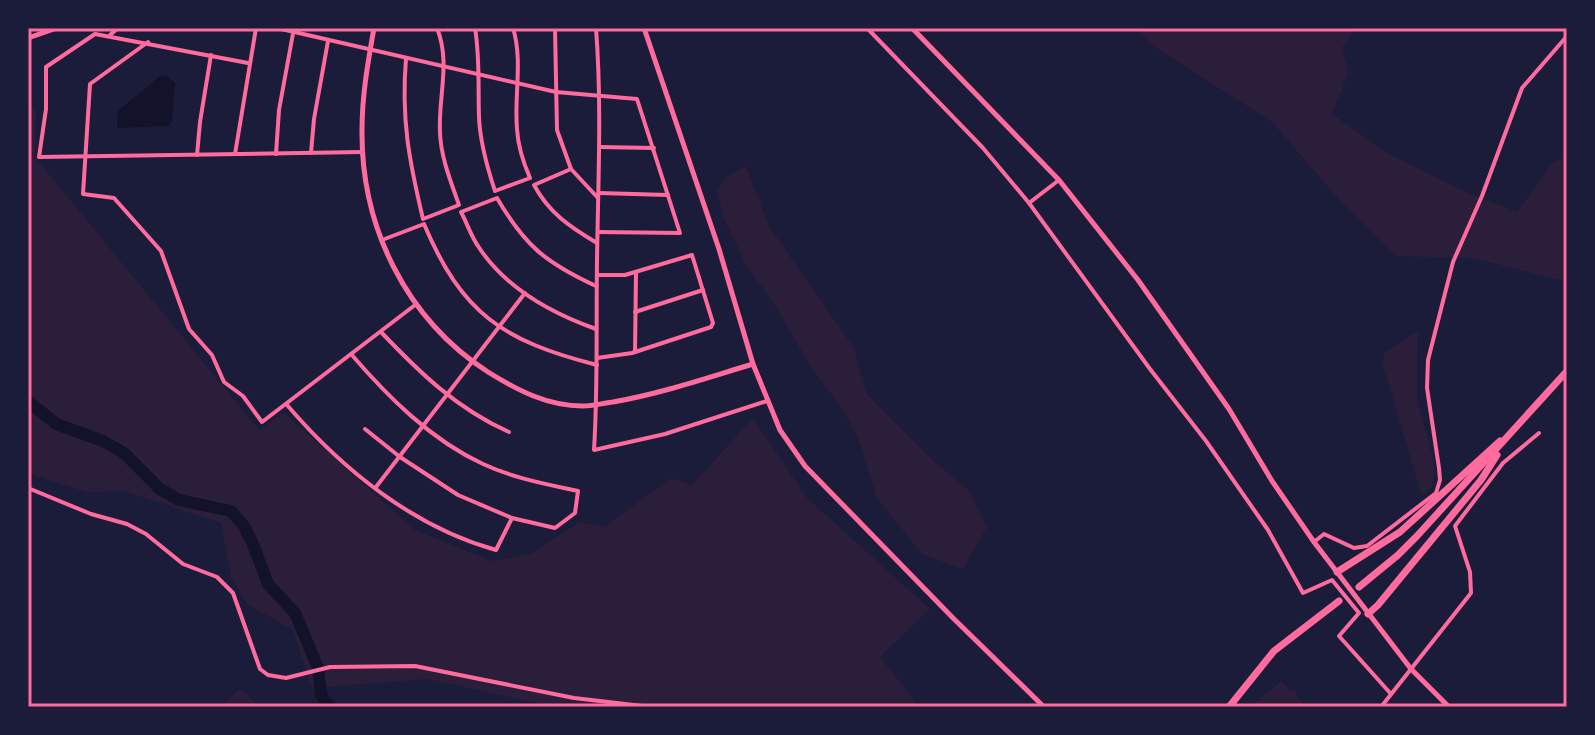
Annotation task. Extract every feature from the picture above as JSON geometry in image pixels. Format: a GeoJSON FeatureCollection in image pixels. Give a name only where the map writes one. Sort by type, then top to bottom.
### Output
{"type":"FeatureCollection","features":[{"type":"Feature","properties":{"kind":"highway"},"geometry":{"type":"LineString","coordinates":[[1359,587],[1398,555],[1567,371]]}},
{"type":"Feature","properties":{"kind":"highway"},"geometry":{"type":"LineString","coordinates":[[1337,572],[1400,532],[1484,453],[1511,433]]}},
{"type":"Feature","properties":{"kind":"highway"},"geometry":{"type":"LineString","coordinates":[[1368,614],[1481,480],[1511,433]]}},
{"type":"Feature","properties":{"kind":"highway"},"geometry":{"type":"LineString","coordinates":[[1229,707],[1274,651],[1339,601]]}},
{"type":"Feature","properties":{"kind":"street"},"geometry":{"type":"LineString","coordinates":[[28,38],[57,28]]}},
{"type":"Feature","properties":{"kind":"street"},"geometry":{"type":"LineString","coordinates":[[110,35],[118,28]]}},
{"type":"Feature","properties":{"kind":"street"},"geometry":{"type":"LineString","coordinates":[[235,154],[256,28]]}},
{"type":"Feature","properties":{"kind":"street"},"geometry":{"type":"LineString","coordinates":[[277,28],[556,92],[637,99],[680,228],[678,234],[598,232]]}},
{"type":"Feature","properties":{"kind":"street"},"geometry":{"type":"LineString","coordinates":[[374,28],[365,77],[363,152],[370,202],[382,240],[415,305],[441,337],[472,362],[515,389],[561,404],[597,405],[637,399],[753,364]]}},
{"type":"Feature","properties":{"kind":"street"},"geometry":{"type":"LineString","coordinates":[[437,28],[445,51],[440,132],[445,163],[461,212],[478,247],[500,272],[525,293],[570,320],[596,329]]}},
{"type":"Feature","properties":{"kind":"street"},"geometry":{"type":"LineString","coordinates":[[475,28],[480,75],[481,137],[497,198],[525,240],[542,256],[561,270],[596,286]]}},
{"type":"Feature","properties":{"kind":"street"},"geometry":{"type":"LineString","coordinates":[[513,28],[517,51],[519,145],[530,178],[541,198],[559,219],[597,243]]}},
{"type":"Feature","properties":{"kind":"street"},"geometry":{"type":"LineString","coordinates":[[555,28],[557,130],[571,169],[599,196],[669,195]]}},
{"type":"Feature","properties":{"kind":"street"},"geometry":{"type":"LineString","coordinates":[[596,28],[600,147],[594,450],[665,434],[767,401]]}},
{"type":"Feature","properties":{"kind":"street"},"geometry":{"type":"LineString","coordinates":[[644,28],[719,249],[753,364],[780,430],[805,466],[1044,707]]}},
{"type":"Feature","properties":{"kind":"street"},"geometry":{"type":"LineString","coordinates":[[867,28],[983,148],[1029,203],[1206,441],[1268,530],[1303,593],[1332,580],[1359,613],[1339,636],[1391,694]]}},
{"type":"Feature","properties":{"kind":"street"},"geometry":{"type":"LineString","coordinates":[[912,28],[1059,180],[1138,280],[1229,409],[1272,481],[1314,542],[1411,669],[1449,707]]}},
{"type":"Feature","properties":{"kind":"street"},"geometry":{"type":"LineString","coordinates":[[276,154],[279,110],[294,30]]}},
{"type":"Feature","properties":{"kind":"street"},"geometry":{"type":"LineString","coordinates":[[248,63],[95,34],[46,67],[47,88],[39,157],[363,152]]}},
{"type":"Feature","properties":{"kind":"street"},"geometry":{"type":"LineString","coordinates":[[1314,542],[1324,534],[1354,548],[1367,546],[1436,493],[1440,480],[1427,388],[1428,360],[1453,262],[1482,196],[1522,88],[1567,36]]}},
{"type":"Feature","properties":{"kind":"street"},"geometry":{"type":"LineString","coordinates":[[311,153],[329,40]]}},
{"type":"Feature","properties":{"kind":"street"},"geometry":{"type":"LineString","coordinates":[[148,42],[90,84],[83,194],[114,198],[161,251],[189,329],[212,355],[224,382],[243,396],[262,422],[415,305]]}},
{"type":"Feature","properties":{"kind":"street"},"geometry":{"type":"LineString","coordinates":[[197,155],[211,55]]}},
{"type":"Feature","properties":{"kind":"street"},"geometry":{"type":"LineString","coordinates":[[406,58],[403,96],[408,157],[423,221],[448,276],[468,301],[499,327],[524,342],[554,354],[597,365]]}},
{"type":"Feature","properties":{"kind":"street"},"geometry":{"type":"LineString","coordinates":[[600,147],[654,148]]}},
{"type":"Feature","properties":{"kind":"street"},"geometry":{"type":"LineString","coordinates":[[534,185],[571,169]]}},
{"type":"Feature","properties":{"kind":"street"},"geometry":{"type":"LineString","coordinates":[[495,191],[530,178]]}},
{"type":"Feature","properties":{"kind":"street"},"geometry":{"type":"LineString","coordinates":[[1029,203],[1059,180]]}},
{"type":"Feature","properties":{"kind":"street"},"geometry":{"type":"LineString","coordinates":[[461,212],[497,198]]}},
{"type":"Feature","properties":{"kind":"street"},"geometry":{"type":"LineString","coordinates":[[382,240],[459,205]]}},
{"type":"Feature","properties":{"kind":"street"},"geometry":{"type":"LineString","coordinates":[[596,275],[625,275],[692,255],[713,323],[711,327],[635,352],[597,358]]}},
{"type":"Feature","properties":{"kind":"street"},"geometry":{"type":"LineString","coordinates":[[635,352],[636,272]]}},
{"type":"Feature","properties":{"kind":"street"},"geometry":{"type":"LineString","coordinates":[[635,312],[703,290]]}},
{"type":"Feature","properties":{"kind":"street"},"geometry":{"type":"LineString","coordinates":[[376,487],[525,293]]}},
{"type":"Feature","properties":{"kind":"street"},"geometry":{"type":"LineString","coordinates":[[381,332],[447,395],[489,423],[509,432]]}},
{"type":"Feature","properties":{"kind":"street"},"geometry":{"type":"LineString","coordinates":[[351,354],[374,381],[424,425],[464,454],[485,465],[536,482],[578,491],[575,513],[555,528],[512,518],[458,495],[400,457],[365,429]]}},
{"type":"Feature","properties":{"kind":"street"},"geometry":{"type":"LineString","coordinates":[[287,405],[332,453],[376,487],[450,535],[496,550],[512,518]]}},
{"type":"Feature","properties":{"kind":"street"},"geometry":{"type":"LineString","coordinates":[[1381,707],[1471,593],[1470,572],[1455,526],[1503,463],[1539,433]]}},
{"type":"Feature","properties":{"kind":"street"},"geometry":{"type":"LineString","coordinates":[[28,488],[91,514],[127,524],[146,534],[183,564],[217,577],[233,593],[260,669],[268,675],[286,678],[345,666],[415,666],[574,698],[651,707]]}},
{"type":"Feature","properties":{"kind":"shaded area"},"geometry":{"type":"Polygon","coordinates":[[[1134,28],[1355,28],[1342,48],[1348,74],[1332,114],[1389,154],[1464,191],[1517,212],[1553,162],[1567,157],[1567,282],[1473,258],[1395,256],[1343,204],[1272,122],[1155,47],[1134,28]]]}},
{"type":"Feature","properties":{"kind":"shaded area"},"geometry":{"type":"Polygon","coordinates":[[[160,76],[167,76],[175,83],[169,126],[117,128],[118,111],[160,76]]]}},
{"type":"Feature","properties":{"kind":"shaded area"},"geometry":{"type":"Polygon","coordinates":[[[28,101],[36,112],[35,157],[259,430],[284,413],[415,530],[492,561],[530,554],[580,522],[604,527],[671,478],[692,485],[753,418],[807,498],[930,609],[880,657],[920,707],[555,707],[428,679],[312,688],[293,630],[247,604],[231,576],[221,523],[124,491],[86,492],[28,473],[28,101]]]}},
{"type":"Feature","properties":{"kind":"shaded area"},"geometry":{"type":"Polygon","coordinates":[[[746,166],[769,226],[854,348],[866,393],[936,463],[968,489],[987,527],[963,569],[922,554],[877,498],[859,441],[844,412],[809,364],[775,305],[747,267],[724,219],[717,192],[726,177],[746,166]]]}},
{"type":"Feature","properties":{"kind":"shaded area"},"geometry":{"type":"Polygon","coordinates":[[[1418,331],[1417,399],[1434,462],[1433,485],[1422,496],[1383,365],[1384,353],[1418,331]]]}},
{"type":"Feature","properties":{"kind":"shaded area"},"geometry":{"type":"Polygon","coordinates":[[[1281,681],[1291,691],[1295,690],[1303,701],[1301,707],[1250,707],[1281,681]]]}},
{"type":"Feature","properties":{"kind":"shaded area"},"geometry":{"type":"Polygon","coordinates":[[[240,689],[261,707],[220,707],[240,689]]]}},
{"type":"Feature","properties":{"kind":"waterway"},"geometry":{"type":"LineString","coordinates":[[28,401],[56,424],[103,441],[124,453],[160,489],[179,500],[231,511],[244,526],[268,584],[295,613],[318,668],[321,695],[330,707]]}}]}
